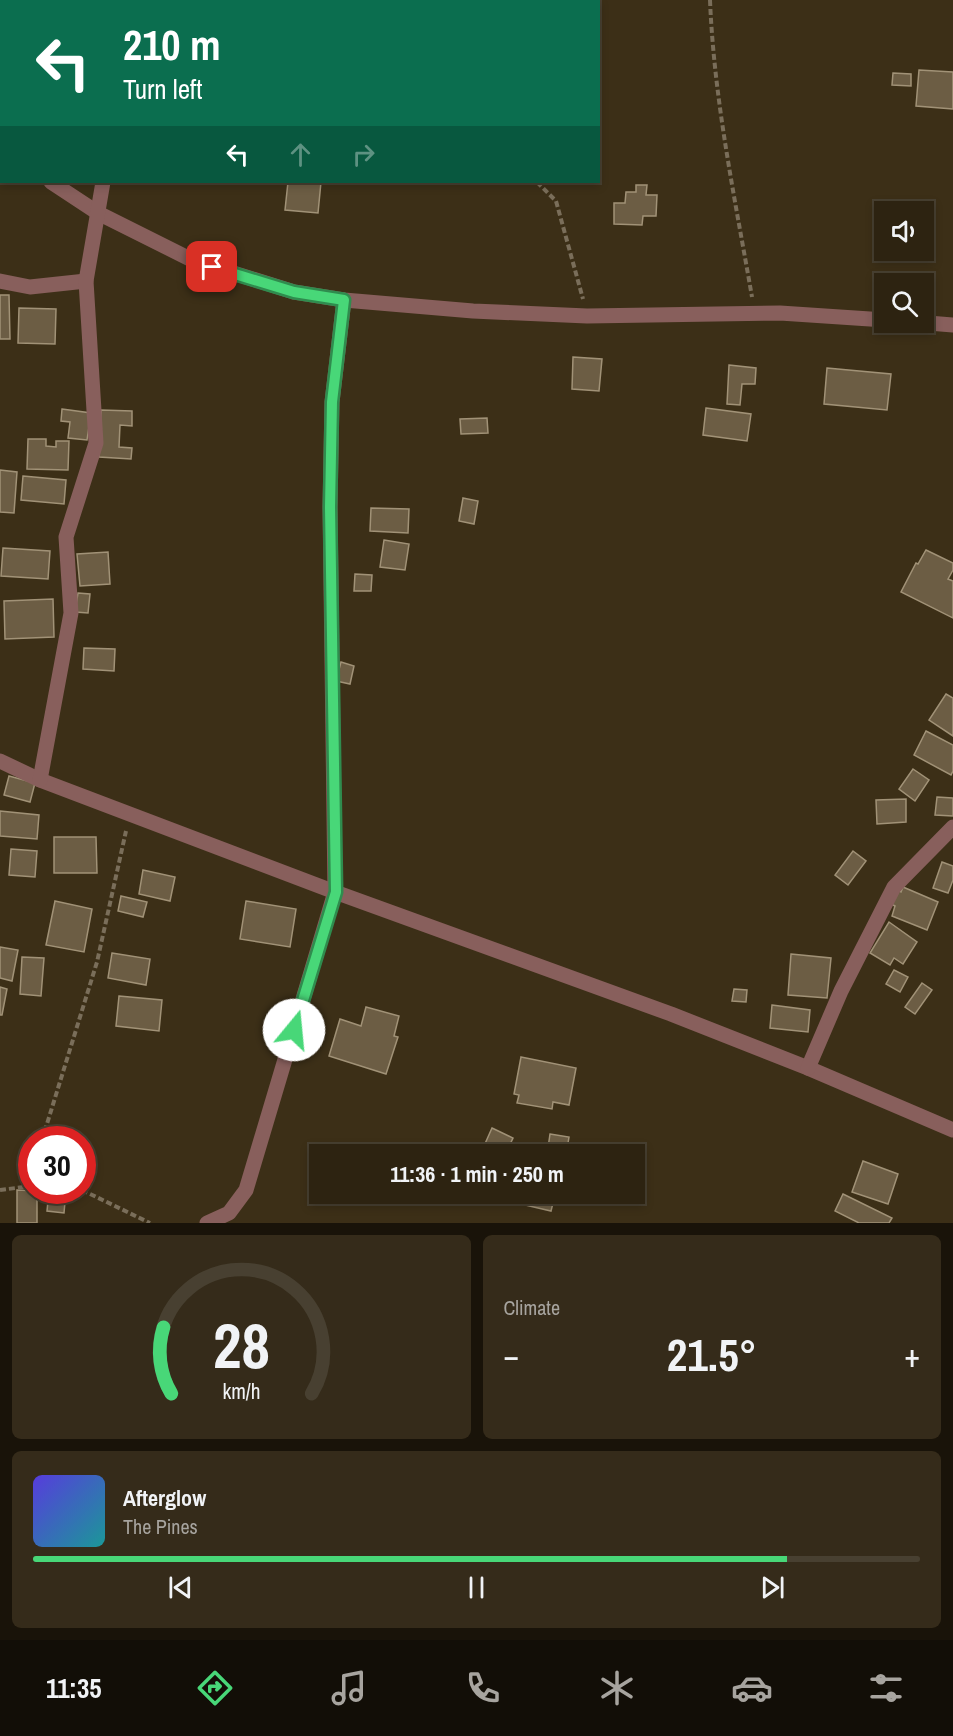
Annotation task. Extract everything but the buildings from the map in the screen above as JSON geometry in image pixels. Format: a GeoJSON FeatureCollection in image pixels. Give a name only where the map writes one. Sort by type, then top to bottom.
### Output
{"type":"FeatureCollection","features":[{"type":"Feature","properties":{"kind":"street"},"geometry":{"type":"LineString","coordinates":[[53,183],[98,213],[192,260],[294,292],[344,300],[473,311],[587,316],[780,313],[874,319]]}},
{"type":"Feature","properties":{"kind":"street"},"geometry":{"type":"LineString","coordinates":[[40,780],[71,613],[66,537],[96,443],[86,280],[103,183]]}},
{"type":"Feature","properties":{"kind":"street"},"geometry":{"type":"LineString","coordinates":[[0,280],[30,286],[86,280]]}},
{"type":"Feature","properties":{"kind":"street"},"geometry":{"type":"LineString","coordinates":[[207,1223],[229,1213],[246,1190],[336,892],[330,507],[332,402],[344,300]]}},
{"type":"Feature","properties":{"kind":"street"},"geometry":{"type":"LineString","coordinates":[[934,323],[953,325]]}},
{"type":"Feature","properties":{"kind":"street"},"geometry":{"type":"LineString","coordinates":[[0,761],[40,780],[336,892],[670,1014],[808,1068],[953,1130]]}},
{"type":"Feature","properties":{"kind":"street"},"geometry":{"type":"LineString","coordinates":[[808,1068],[841,991],[894,887],[953,827]]}},
{"type":"Feature","properties":{"kind":"path"},"geometry":{"type":"LineString","coordinates":[[710,0],[723,128],[755,313]]}},
{"type":"Feature","properties":{"kind":"path"},"geometry":{"type":"LineString","coordinates":[[538,183],[556,201],[587,316]]}},
{"type":"Feature","properties":{"kind":"path"},"geometry":{"type":"LineString","coordinates":[[46,1126],[97,962],[130,814]]}},
{"type":"Feature","properties":{"kind":"path"},"geometry":{"type":"LineString","coordinates":[[0,1190],[18,1188]]}},
{"type":"Feature","properties":{"kind":"path"},"geometry":{"type":"LineString","coordinates":[[96,1197],[150,1223]]}},
{"type":"Feature","properties":{"kind":"route"},"geometry":{"type":"LineString","coordinates":[[212,267],[294,292],[344,300],[332,402],[330,507],[336,892],[294,1030]]}}]}
